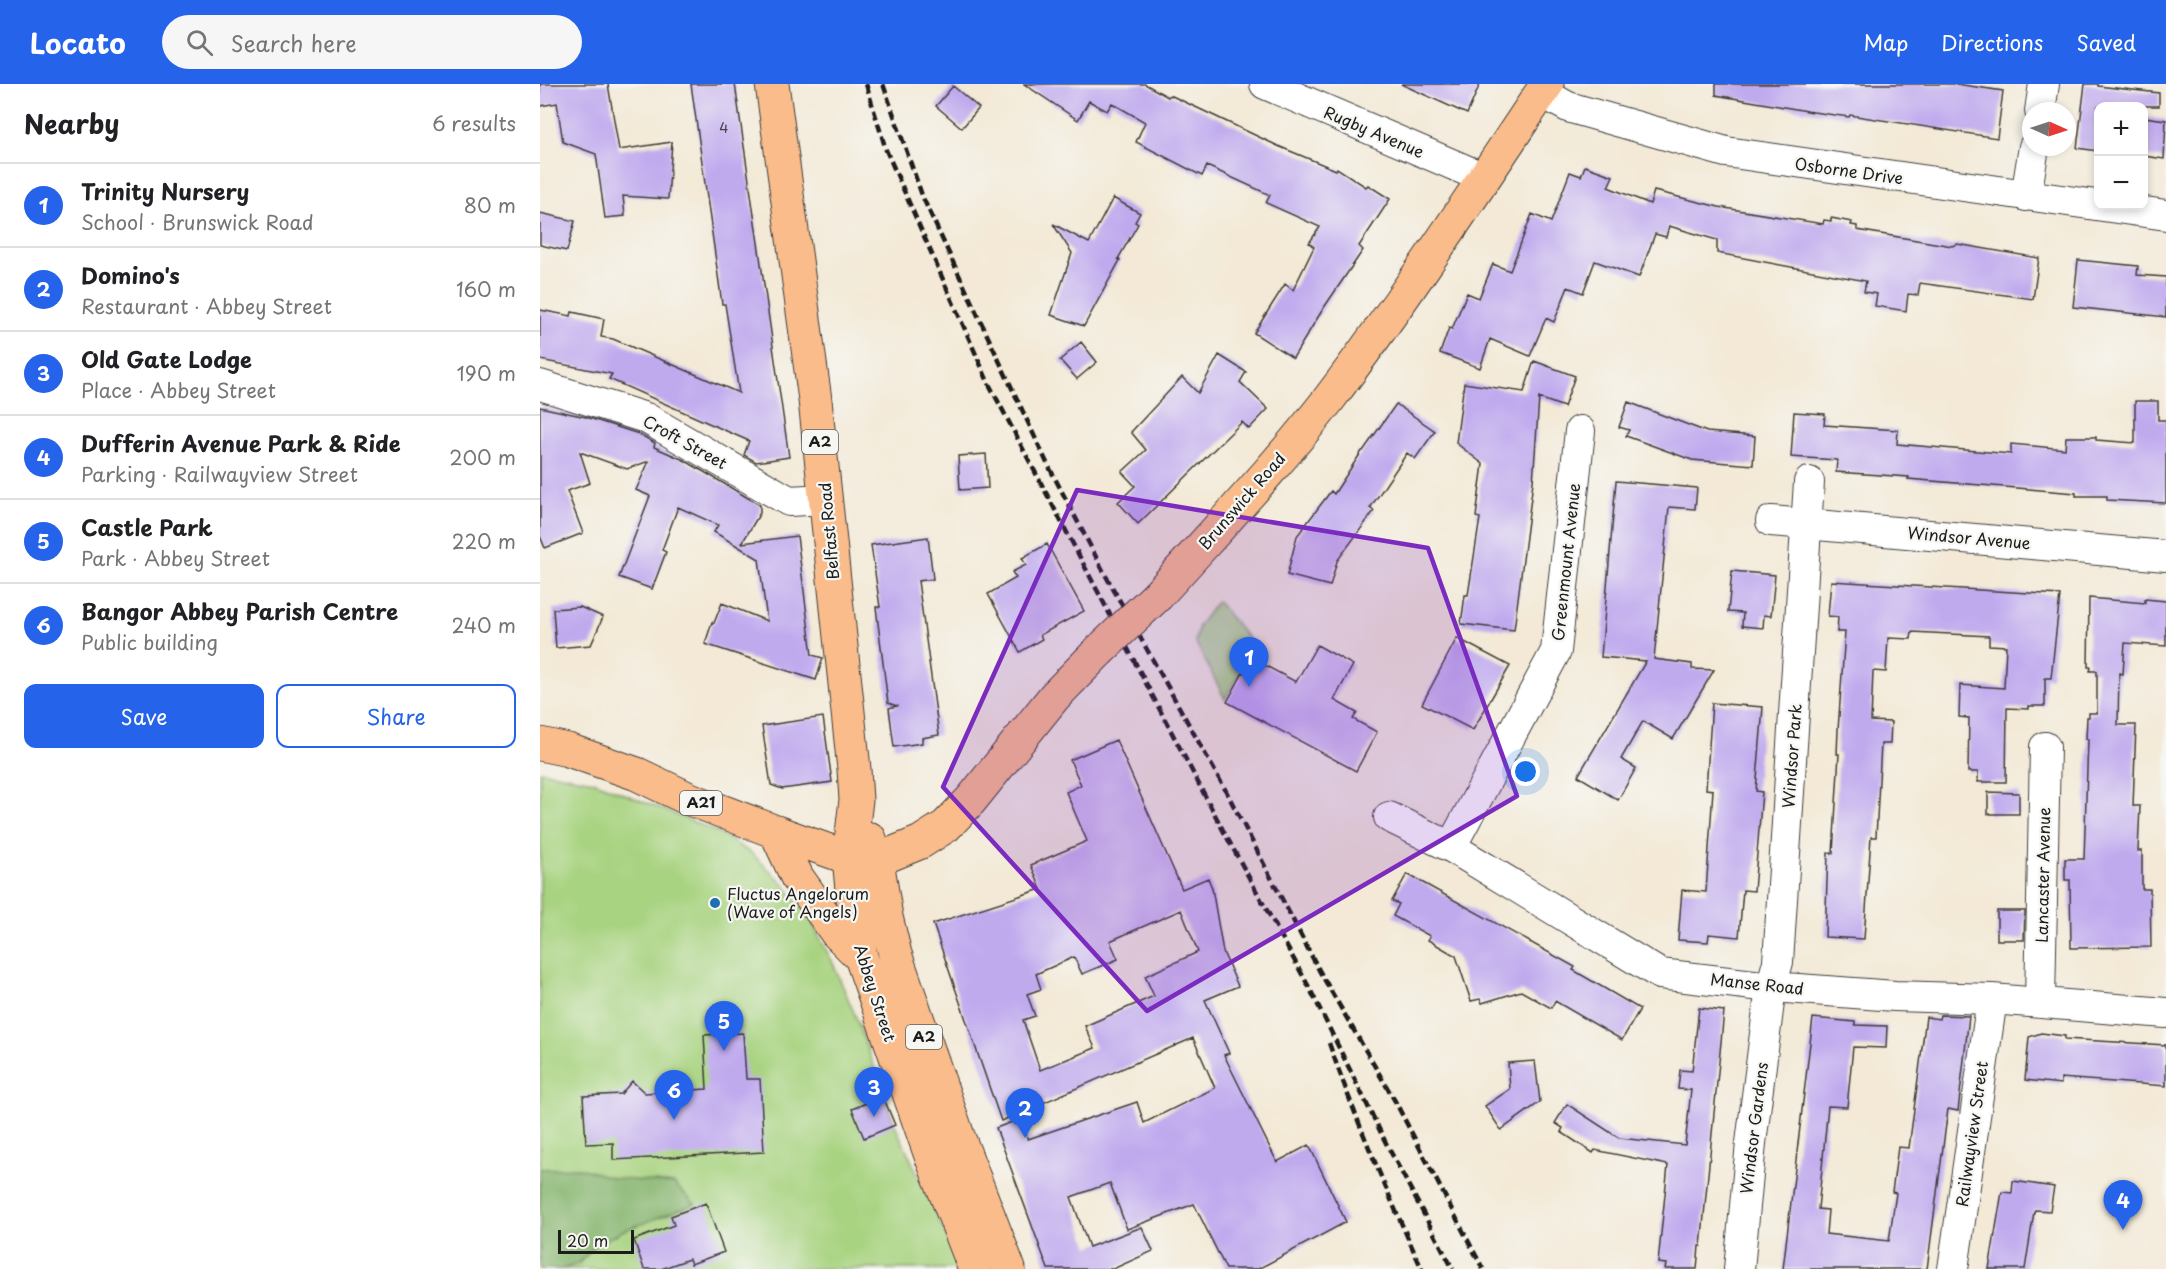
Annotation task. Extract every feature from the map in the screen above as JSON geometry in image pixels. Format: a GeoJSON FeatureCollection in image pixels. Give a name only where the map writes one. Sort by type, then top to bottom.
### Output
{"type":"FeatureCollection","features":[{"type":"Feature","properties":{"kind":"main road","name":"Belfast Road"},"geometry":{"type":"LineString","coordinates":[[772,84],[815,400],[856,800]]}},
{"type":"Feature","properties":{"kind":"main road","name":"Brunswick Road"},"geometry":{"type":"LineString","coordinates":[[863,859],[921,842],[946,826],[971,800],[1054,697],[1158,595],[1275,463],[1328,399],[1544,88]]}},
{"type":"Feature","properties":{"kind":"main road","name":"A21"},"geometry":{"type":"LineString","coordinates":[[540,744],[568,750],[636,774],[687,798],[776,832],[863,859]]}},
{"type":"Feature","properties":{"kind":"main road","name":"Abbey Street"},"geometry":{"type":"LineString","coordinates":[[856,800],[863,859],[855,920],[861,957],[930,1154],[975,1269]]}},
{"type":"Feature","properties":{"kind":"main road"},"geometry":{"type":"LineString","coordinates":[[776,832],[797,877],[836,932],[861,957]]}},
{"type":"Feature","properties":{"kind":"main road","name":"Abbey Street"},"geometry":{"type":"LineString","coordinates":[[863,859],[886,917],[895,954],[958,1136],[1009,1269]]}},
{"type":"Feature","properties":{"kind":"street","name":"Rugby Avenue"},"geometry":{"type":"LineString","coordinates":[[1265,84],[1484,177]]}},
{"type":"Feature","properties":{"kind":"street"},"geometry":{"type":"LineString","coordinates":[[2041,102],[2044,84]]}},
{"type":"Feature","properties":{"kind":"street","name":"Osborne Drive"},"geometry":{"type":"LineString","coordinates":[[1544,88],[1568,107],[1726,152],[2166,215]]}},
{"type":"Feature","properties":{"kind":"street"},"geometry":{"type":"LineString","coordinates":[[2026,196],[2033,156]]}},
{"type":"Feature","properties":{"kind":"street","name":"Croft Street"},"geometry":{"type":"LineString","coordinates":[[540,385],[646,418],[789,501],[826,499]]}},
{"type":"Feature","properties":{"kind":"street","name":"Greenmount Avenue"},"geometry":{"type":"LineString","coordinates":[[1451,847],[1556,651],[1580,431]]}},
{"type":"Feature","properties":{"kind":"street","name":"Windsor Park"},"geometry":{"type":"LineString","coordinates":[[1771,987],[1778,962],[1809,482]]}},
{"type":"Feature","properties":{"kind":"street","name":"Windsor Avenue"},"geometry":{"type":"LineString","coordinates":[[1772,521],[2166,556]]}},
{"type":"Feature","properties":{"kind":"street","name":"Lancaster Avenue"},"geometry":{"type":"LineString","coordinates":[[2040,1003],[2045,747]]}},
{"type":"Feature","properties":{"kind":"street","name":"Manse Road"},"geometry":{"type":"LineString","coordinates":[[1389,817],[1451,847],[1660,974],[1771,987],[1895,996],[1992,999],[2166,1013]]}},
{"type":"Feature","properties":{"kind":"street","name":"Windsor Gardens"},"geometry":{"type":"LineString","coordinates":[[1738,1269],[1771,987]]}},
{"type":"Feature","properties":{"kind":"street","name":"Railwayview Street"},"geometry":{"type":"LineString","coordinates":[[1953,1269],[1992,999]]}},
{"type":"Feature","properties":{"kind":"highlighted area"},"geometry":{"type":"Polygon","coordinates":[[[1077,490],[1428,548],[1517,796],[1147,1011],[943,787],[1077,490]]]}},
{"type":"Feature","properties":{"kind":"green space"},"geometry":{"type":"Polygon","coordinates":[[[1217,601],[1255,647],[1225,699],[1195,641],[1199,625],[1217,601]]]}},
{"type":"Feature","properties":{"kind":"green space"},"geometry":{"type":"Polygon","coordinates":[[[540,771],[593,781],[715,831],[751,853],[782,882],[810,919],[832,961],[857,1020],[895,1125],[961,1269],[540,1269],[540,771]]]}},
{"type":"Feature","properties":{"kind":"green space"},"geometry":{"type":"Polygon","coordinates":[[[580,1168],[613,1178],[674,1184],[695,1204],[622,1231],[595,1246],[578,1264],[561,1269],[540,1269],[540,1169],[580,1168]]]}},
{"type":"Feature","properties":{"kind":"building"},"geometry":{"type":"Polygon","coordinates":[[[540,84],[608,84],[619,150],[672,142],[668,199],[623,196],[625,216],[605,218],[596,154],[563,142],[557,103],[540,106],[540,84]]]}},
{"type":"Feature","properties":{"kind":"building"},"geometry":{"type":"Polygon","coordinates":[[[691,84],[735,84],[789,457],[756,462],[744,455],[749,441],[609,379],[612,374],[540,360],[540,310],[571,316],[572,312],[604,319],[601,337],[613,339],[739,393],[725,304],[722,304],[691,84]]]}},
{"type":"Feature","properties":{"kind":"building"},"geometry":{"type":"Polygon","coordinates":[[[1024,84],[1145,84],[1168,97],[1170,95],[1278,146],[1336,170],[1337,168],[1390,199],[1359,246],[1363,250],[1293,358],[1254,333],[1285,284],[1293,290],[1314,247],[1309,243],[1320,227],[1266,203],[1270,195],[1207,166],[1202,176],[1136,142],[1145,122],[1112,103],[1107,111],[1089,101],[1078,120],[1024,84]]]}},
{"type":"Feature","properties":{"kind":"building"},"geometry":{"type":"Polygon","coordinates":[[[1401,84],[1480,84],[1467,114],[1401,84]]]}},
{"type":"Feature","properties":{"kind":"building"},"geometry":{"type":"Polygon","coordinates":[[[1716,84],[1956,84],[2003,91],[1997,138],[1850,115],[1849,117],[1813,112],[1716,95],[1716,84]]]}},
{"type":"Feature","properties":{"kind":"building"},"geometry":{"type":"Polygon","coordinates":[[[2085,84],[2159,93],[2159,106],[2148,106],[2148,102],[2094,102],[2094,150],[2077,148],[2085,84]]]}},
{"type":"Feature","properties":{"kind":"building"},"geometry":{"type":"Polygon","coordinates":[[[953,86],[979,108],[962,128],[936,106],[953,86]]]}},
{"type":"Feature","properties":{"kind":"building"},"geometry":{"type":"Polygon","coordinates":[[[2148,118],[2166,120],[2164,159],[2148,157],[2148,118]]]}},
{"type":"Feature","properties":{"kind":"building"},"geometry":{"type":"Polygon","coordinates":[[[1585,166],[1613,176],[1608,187],[1650,204],[1654,191],[1719,207],[1823,224],[1824,220],[1831,221],[1831,218],[1852,222],[1851,225],[1857,226],[1857,230],[2039,258],[2033,299],[1920,283],[1918,295],[1908,294],[1906,311],[1875,306],[1877,294],[1864,292],[1866,281],[1717,253],[1717,240],[1669,226],[1666,237],[1655,234],[1639,277],[1595,261],[1583,293],[1568,287],[1554,322],[1546,318],[1530,356],[1490,339],[1480,368],[1440,353],[1449,328],[1452,329],[1467,293],[1479,298],[1493,264],[1510,271],[1532,214],[1551,222],[1570,172],[1581,176],[1585,166]]]}},
{"type":"Feature","properties":{"kind":"building"},"geometry":{"type":"Polygon","coordinates":[[[1113,198],[1140,213],[1135,222],[1138,224],[1118,259],[1120,260],[1084,326],[1051,315],[1072,253],[1053,224],[1089,243],[1113,198]]]}},
{"type":"Feature","properties":{"kind":"building"},"geometry":{"type":"Polygon","coordinates":[[[540,213],[575,221],[567,251],[540,245],[540,213]]]}},
{"type":"Feature","properties":{"kind":"building"},"geometry":{"type":"Polygon","coordinates":[[[2078,260],[2138,266],[2137,275],[2166,277],[2166,317],[2073,307],[2078,260]]]}},
{"type":"Feature","properties":{"kind":"building"},"geometry":{"type":"Polygon","coordinates":[[[1081,342],[1097,362],[1077,379],[1060,360],[1081,342]]]}},
{"type":"Feature","properties":{"kind":"building"},"geometry":{"type":"Polygon","coordinates":[[[1219,355],[1246,372],[1240,382],[1268,409],[1249,429],[1242,422],[1138,524],[1118,502],[1135,486],[1122,472],[1146,450],[1131,432],[1182,377],[1198,393],[1219,355]]]}},
{"type":"Feature","properties":{"kind":"building"},"geometry":{"type":"Polygon","coordinates":[[[1534,361],[1575,376],[1564,407],[1539,398],[1533,482],[1514,630],[1461,624],[1480,518],[1476,517],[1483,464],[1456,443],[1464,383],[1524,392],[1534,361]]]}},
{"type":"Feature","properties":{"kind":"building"},"geometry":{"type":"Polygon","coordinates":[[[2135,401],[2158,401],[2158,420],[2166,420],[2166,503],[2107,500],[2107,496],[2076,496],[2076,493],[1836,472],[1837,460],[1791,457],[1794,412],[1825,414],[1824,425],[1898,430],[1897,444],[2011,454],[2011,444],[2065,449],[2066,437],[2096,437],[2096,440],[2135,443],[2135,401]]]}},
{"type":"Feature","properties":{"kind":"building"},"geometry":{"type":"Polygon","coordinates":[[[1628,402],[1707,432],[1755,436],[1753,465],[1692,460],[1626,436],[1629,430],[1619,427],[1628,402]]]}},
{"type":"Feature","properties":{"kind":"building"},"geometry":{"type":"Polygon","coordinates":[[[1396,404],[1435,431],[1415,459],[1407,453],[1370,508],[1374,511],[1337,561],[1330,586],[1287,575],[1297,536],[1331,491],[1334,494],[1396,404]]]}},
{"type":"Feature","properties":{"kind":"building"},"geometry":{"type":"Polygon","coordinates":[[[540,407],[586,417],[639,434],[655,443],[654,447],[684,460],[760,505],[760,513],[742,543],[797,536],[812,655],[823,658],[816,680],[705,644],[712,622],[714,623],[722,603],[767,621],[759,559],[714,532],[718,525],[678,507],[662,550],[666,552],[652,589],[619,577],[650,496],[636,490],[649,461],[627,469],[580,452],[590,483],[567,491],[583,533],[545,548],[540,536],[540,407]]]}},
{"type":"Feature","properties":{"kind":"building"},"geometry":{"type":"Polygon","coordinates":[[[986,454],[988,488],[960,490],[958,456],[986,454]]]}},
{"type":"Feature","properties":{"kind":"building"},"geometry":{"type":"Polygon","coordinates":[[[1616,481],[1697,488],[1695,509],[1669,507],[1654,659],[1692,664],[1692,669],[1714,670],[1673,739],[1643,721],[1621,759],[1636,768],[1618,800],[1578,776],[1646,661],[1601,657],[1616,481]]]}},
{"type":"Feature","properties":{"kind":"building"},"geometry":{"type":"Polygon","coordinates":[[[928,537],[933,579],[918,581],[939,735],[922,738],[922,743],[894,747],[889,708],[897,706],[888,703],[876,607],[880,607],[871,545],[928,537]]]}},
{"type":"Feature","properties":{"kind":"building"},"geometry":{"type":"Polygon","coordinates":[[[1047,544],[1084,611],[1040,635],[1042,639],[1020,652],[988,594],[1016,578],[1012,572],[1026,565],[1022,558],[1047,544]]]}},
{"type":"Feature","properties":{"kind":"building"},"geometry":{"type":"Polygon","coordinates":[[[1732,571],[1775,575],[1771,616],[1764,615],[1763,628],[1742,626],[1743,613],[1728,612],[1732,571]]]}},
{"type":"Feature","properties":{"kind":"building"},"geometry":{"type":"Polygon","coordinates":[[[1831,581],[2060,595],[2051,678],[2045,678],[2045,706],[2029,706],[2029,709],[2007,708],[2006,782],[1978,782],[1978,772],[1968,772],[1969,718],[1959,717],[1960,685],[2004,688],[2006,646],[1989,645],[1989,636],[1912,632],[1911,639],[1888,638],[1886,672],[1873,671],[1871,721],[1891,722],[1890,744],[1881,744],[1876,837],[1871,837],[1864,939],[1825,937],[1828,853],[1833,853],[1845,632],[1837,632],[1838,617],[1828,616],[1831,581]]]}},
{"type":"Feature","properties":{"kind":"building"},"geometry":{"type":"Polygon","coordinates":[[[2089,598],[2145,603],[2145,599],[2166,601],[2166,646],[2125,643],[2123,674],[2119,673],[2118,725],[2136,725],[2133,806],[2140,806],[2138,851],[2142,851],[2142,889],[2150,889],[2151,947],[2071,948],[2070,880],[2065,880],[2065,859],[2084,859],[2087,717],[2089,713],[2097,713],[2097,671],[2090,671],[2091,667],[2088,667],[2089,598]]]}},
{"type":"Feature","properties":{"kind":"building"},"geometry":{"type":"Polygon","coordinates":[[[580,607],[603,617],[591,645],[556,648],[553,609],[580,607]]]}},
{"type":"Feature","properties":{"kind":"building"},"geometry":{"type":"Polygon","coordinates":[[[1457,638],[1510,666],[1473,730],[1422,704],[1457,638]]]}},
{"type":"Feature","properties":{"kind":"building"},"geometry":{"type":"Polygon","coordinates":[[[1317,645],[1353,665],[1334,700],[1357,713],[1353,719],[1377,732],[1356,771],[1227,702],[1251,658],[1296,682],[1317,645]]]}},
{"type":"Feature","properties":{"kind":"building"},"geometry":{"type":"Polygon","coordinates":[[[1712,703],[1763,707],[1756,791],[1762,792],[1754,891],[1743,890],[1739,937],[1709,934],[1708,942],[1678,940],[1682,890],[1706,892],[1713,790],[1706,789],[1712,703]]]}},
{"type":"Feature","properties":{"kind":"building"},"geometry":{"type":"Polygon","coordinates":[[[823,717],[832,782],[782,789],[771,785],[762,726],[823,717]]]}},
{"type":"Feature","properties":{"kind":"building"},"geometry":{"type":"Polygon","coordinates":[[[1116,740],[1182,889],[1208,878],[1212,888],[1223,952],[1238,986],[1205,1000],[1229,1053],[1224,1055],[1277,1162],[1309,1145],[1346,1222],[1258,1269],[1226,1269],[1194,1204],[1127,1229],[1110,1183],[1071,1197],[1089,1247],[1142,1227],[1153,1251],[1113,1269],[1048,1269],[996,1128],[1020,1119],[1028,1139],[1137,1102],[1144,1123],[1215,1088],[1193,1038],[1001,1121],[933,924],[1041,889],[1031,865],[1087,841],[1066,792],[1081,785],[1070,760],[1116,740]],[[1181,910],[1110,941],[1118,959],[1082,974],[1074,957],[1036,974],[1041,989],[1027,994],[1035,1016],[1023,1020],[1040,1070],[1095,1048],[1085,1026],[1154,996],[1145,976],[1198,952],[1181,910]]]}},
{"type":"Feature","properties":{"kind":"building"},"geometry":{"type":"Polygon","coordinates":[[[1988,792],[2019,793],[2019,814],[1988,814],[1988,792]]]}},
{"type":"Feature","properties":{"kind":"building"},"geometry":{"type":"Polygon","coordinates":[[[1407,874],[1575,967],[1573,970],[1640,1009],[1622,1040],[1555,1001],[1551,1008],[1521,991],[1482,1003],[1480,999],[1471,1001],[1456,956],[1428,940],[1430,936],[1393,916],[1399,904],[1392,901],[1407,874]]]}},
{"type":"Feature","properties":{"kind":"building"},"geometry":{"type":"Polygon","coordinates":[[[1997,911],[2025,911],[2024,940],[1997,940],[1997,911]]]}},
{"type":"Feature","properties":{"kind":"building"},"geometry":{"type":"Polygon","coordinates":[[[1699,1008],[1724,1011],[1701,1246],[1699,1246],[1697,1269],[1665,1269],[1666,1264],[1658,1263],[1668,1165],[1595,1150],[1593,1153],[1561,1132],[1563,1128],[1555,1123],[1567,1104],[1619,1138],[1685,1145],[1691,1090],[1678,1089],[1680,1070],[1692,1071],[1699,1008]]]}},
{"type":"Feature","properties":{"kind":"building"},"geometry":{"type":"Polygon","coordinates":[[[1940,1015],[1969,1016],[1958,1111],[1948,1109],[1927,1269],[1783,1269],[1813,1018],[1855,1022],[1855,1025],[1887,1026],[1886,1048],[1853,1047],[1847,1107],[1828,1106],[1818,1209],[1828,1210],[1826,1234],[1889,1241],[1896,1193],[1892,1192],[1898,1147],[1909,1148],[1926,1017],[1939,1019],[1940,1015]]]}},
{"type":"Feature","properties":{"kind":"building"},"geometry":{"type":"Polygon","coordinates":[[[743,1033],[746,1079],[760,1079],[764,1152],[613,1160],[613,1143],[586,1144],[583,1096],[621,1094],[632,1081],[645,1093],[707,1089],[704,1035],[743,1033]]]}},
{"type":"Feature","properties":{"kind":"building"},"geometry":{"type":"Polygon","coordinates":[[[2041,1033],[2065,1036],[2065,1039],[2166,1045],[2166,1086],[2061,1078],[2061,1084],[2025,1080],[2029,1037],[2041,1033]]]}},
{"type":"Feature","properties":{"kind":"building"},"geometry":{"type":"Polygon","coordinates":[[[1535,1061],[1540,1102],[1501,1130],[1485,1106],[1510,1089],[1508,1063],[1535,1061]]]}},
{"type":"Feature","properties":{"kind":"building"},"geometry":{"type":"Polygon","coordinates":[[[883,1096],[895,1125],[864,1138],[852,1109],[883,1096]]]}},
{"type":"Feature","properties":{"kind":"building"},"geometry":{"type":"Polygon","coordinates":[[[2013,1181],[2054,1187],[2050,1211],[2035,1210],[2034,1212],[2025,1269],[1989,1269],[2002,1192],[2012,1193],[2013,1181]]]}},
{"type":"Feature","properties":{"kind":"building"},"geometry":{"type":"Polygon","coordinates":[[[706,1203],[724,1252],[691,1264],[689,1259],[661,1269],[644,1269],[634,1240],[674,1225],[671,1216],[706,1203]]]}},
{"type":"Feature","properties":{"kind":"railway"},"geometry":{"type":"LineString","coordinates":[[866,84],[886,150],[989,384],[1224,832],[1309,987],[1387,1145],[1453,1269]]}},
{"type":"Feature","properties":{"kind":"railway"},"geometry":{"type":"LineString","coordinates":[[883,84],[923,198],[1047,463],[1106,576],[1226,791],[1320,972],[1395,1101],[1483,1269]]}},
{"type":"Feature","properties":{"kind":"railway"},"geometry":{"type":"LineString","coordinates":[[1329,1043],[1373,1157],[1422,1269]]}},
{"type":"Feature","properties":{"kind":"place","name":"Trinity Nursery"},"geometry":{"type":"Point","coordinates":[1249,687]}},
{"type":"Feature","properties":{"kind":"place","name":"Fluctus Angelorum (Wave of Angels)"},"geometry":{"type":"Point","coordinates":[715,903]}},
{"type":"Feature","properties":{"kind":"place","name":"Castle Park"},"geometry":{"type":"Point","coordinates":[724,1051]}},
{"type":"Feature","properties":{"kind":"place","name":"Old Gate Lodge"},"geometry":{"type":"Point","coordinates":[874,1117]}},
{"type":"Feature","properties":{"kind":"place","name":"Bangor Abbey Parish Centre"},"geometry":{"type":"Point","coordinates":[674,1120]}},
{"type":"Feature","properties":{"kind":"place","name":"Domino's"},"geometry":{"type":"Point","coordinates":[1025,1138]}},
{"type":"Feature","properties":{"kind":"place","name":"Dufferin Avenue Park & Ride"},"geometry":{"type":"Point","coordinates":[2123,1230]}}]}
